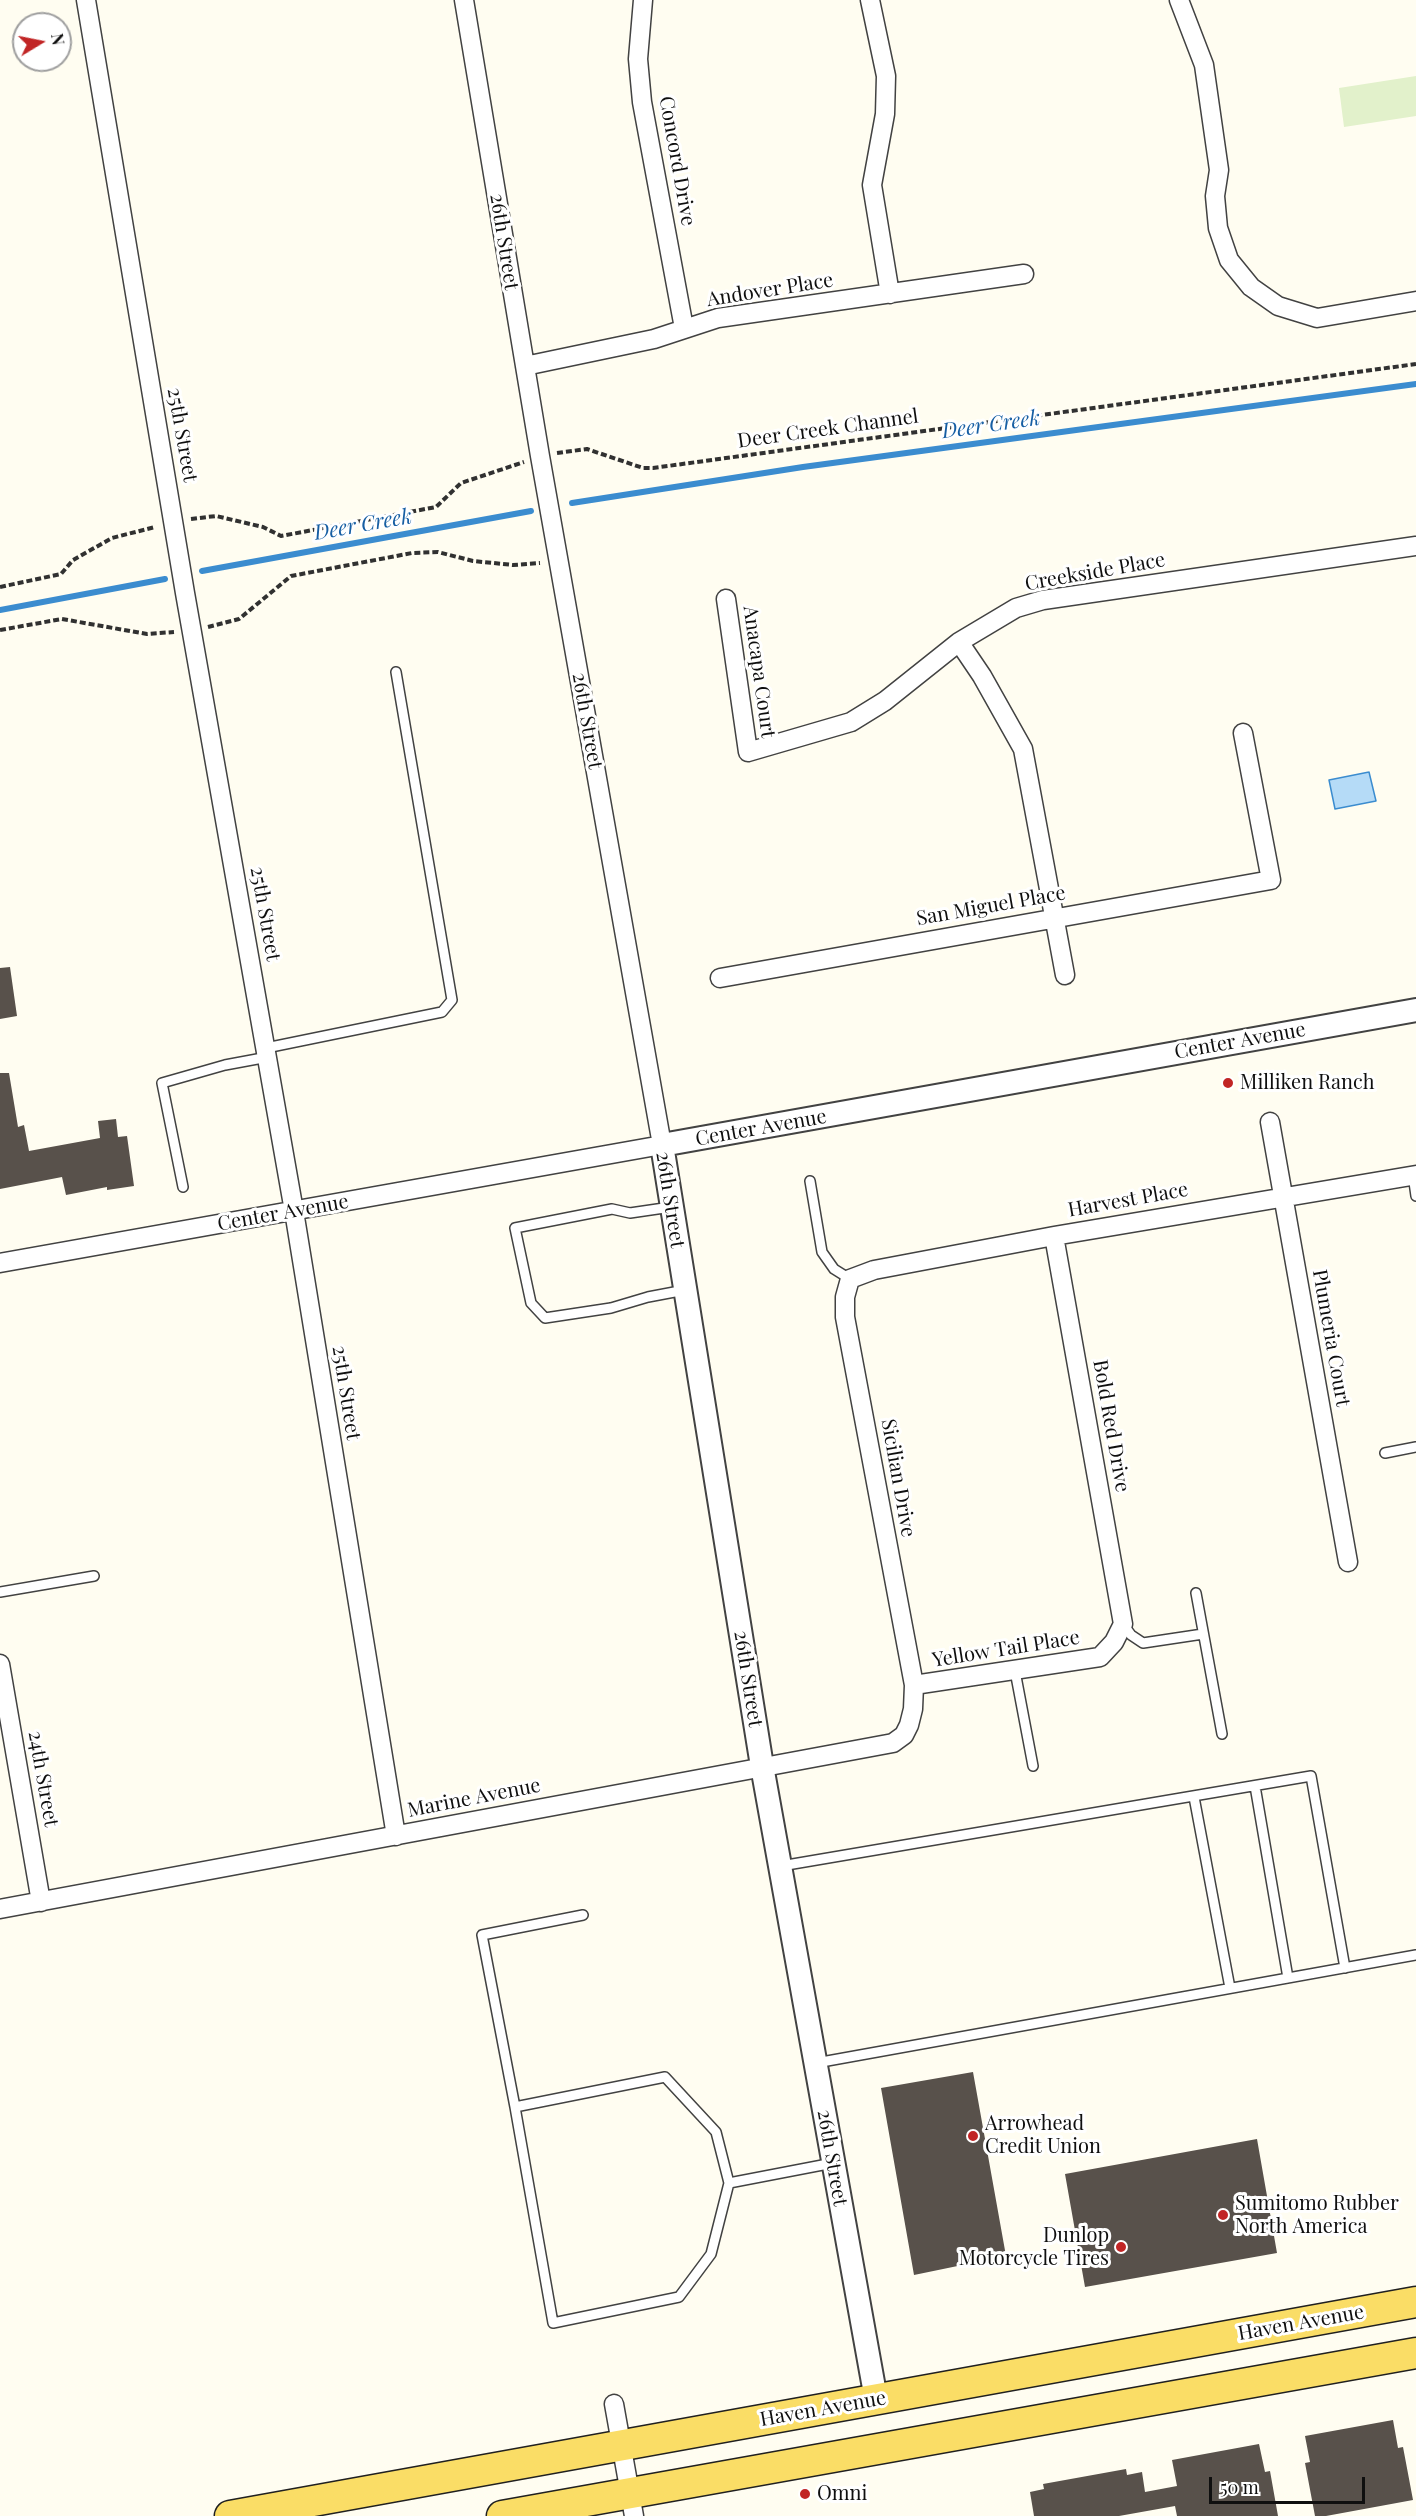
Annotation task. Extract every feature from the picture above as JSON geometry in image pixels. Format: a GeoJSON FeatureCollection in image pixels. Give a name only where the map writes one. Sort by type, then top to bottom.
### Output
{"type":"FeatureCollection","features":[{"type":"Feature","properties":{"kind":"main road","name":"Haven Avenue"},"geometry":{"type":"LineString","coordinates":[[230,2516],[1416,2302]]}},
{"type":"Feature","properties":{"kind":"main road"},"geometry":{"type":"LineString","coordinates":[[502,2516],[632,2504],[1416,2353]]}},
{"type":"Feature","properties":{"kind":"street","name":"25th Street"},"geometry":{"type":"LineString","coordinates":[[86,0],[192,632],[294,1211],[396,1836]]}},
{"type":"Feature","properties":{"kind":"street","name":"26th Street"},"geometry":{"type":"LineString","coordinates":[[464,0],[525,366],[662,1145],[762,1766],[876,2399]]}},
{"type":"Feature","properties":{"kind":"street","name":"Concord Drive"},"geometry":{"type":"LineString","coordinates":[[643,0],[638,59],[642,102],[684,328]]}},
{"type":"Feature","properties":{"kind":"street"},"geometry":{"type":"LineString","coordinates":[[870,0],[886,76],[885,114],[872,185],[890,294]]}},
{"type":"Feature","properties":{"kind":"street"},"geometry":{"type":"LineString","coordinates":[[1179,0],[1204,65],[1219,170],[1215,196],[1218,228],[1229,260],[1251,287],[1278,306],[1317,318],[1416,301]]}},
{"type":"Feature","properties":{"kind":"street","name":"Andover Place"},"geometry":{"type":"LineString","coordinates":[[525,366],[654,339],[718,318],[1024,274]]}},
{"type":"Feature","properties":{"kind":"street","name":"Creekside Place"},"geometry":{"type":"LineString","coordinates":[[748,752],[851,722],[885,701],[959,642],[1016,608],[1043,600],[1416,546]]}},
{"type":"Feature","properties":{"kind":"street","name":"Anacapa Court"},"geometry":{"type":"LineString","coordinates":[[726,599],[748,752]]}},
{"type":"Feature","properties":{"kind":"street"},"geometry":{"type":"LineString","coordinates":[[959,642],[982,676],[1023,749],[1065,975]]}},
{"type":"Feature","properties":{"kind":"street","name":"San Miguel Place"},"geometry":{"type":"LineString","coordinates":[[720,978],[1270,879],[1243,734]]}},
{"type":"Feature","properties":{"kind":"street","name":"Center Avenue"},"geometry":{"type":"LineString","coordinates":[[0,1263],[1416,1010]]}},
{"type":"Feature","properties":{"kind":"street","name":"Plumeria Court"},"geometry":{"type":"LineString","coordinates":[[1270,1122],[1348,1562]]}},
{"type":"Feature","properties":{"kind":"street","name":"Harvest Place"},"geometry":{"type":"LineString","coordinates":[[850,1279],[874,1270],[1054,1236],[1414,1175]]}},
{"type":"Feature","properties":{"kind":"street","name":"Bold Red Drive"},"geometry":{"type":"LineString","coordinates":[[1054,1236],[1123,1624]]}},
{"type":"Feature","properties":{"kind":"street","name":"Sicilian Drive"},"geometry":{"type":"LineString","coordinates":[[850,1279],[845,1298],[845,1317],[914,1685]]}},
{"type":"Feature","properties":{"kind":"street","name":"Yellow Tail Place"},"geometry":{"type":"LineString","coordinates":[[914,1685],[1100,1657],[1114,1642],[1123,1624]]}},
{"type":"Feature","properties":{"kind":"street","name":"24th Street"},"geometry":{"type":"LineString","coordinates":[[0,1664],[3,1695],[41,1902]]}},
{"type":"Feature","properties":{"kind":"street","name":"Marine Avenue"},"geometry":{"type":"LineString","coordinates":[[0,1909],[893,1743],[904,1735],[909,1725],[913,1709],[914,1685]]}},
{"type":"Feature","properties":{"kind":"street"},"geometry":{"type":"LineString","coordinates":[[614,2404],[632,2504]]}},
{"type":"Feature","properties":{"kind":"lane"},"geometry":{"type":"LineString","coordinates":[[183,1187],[162,1083],[267,1052],[442,1012],[452,1000],[396,672]]}},
{"type":"Feature","properties":{"kind":"lane"},"geometry":{"type":"LineString","coordinates":[[1414,1175],[1416,1196]]}},
{"type":"Feature","properties":{"kind":"lane"},"geometry":{"type":"LineString","coordinates":[[810,1181],[822,1252],[834,1269],[850,1279]]}},
{"type":"Feature","properties":{"kind":"lane"},"geometry":{"type":"LineString","coordinates":[[671,1207],[630,1213],[612,1209],[516,1228],[531,1303],[545,1318],[611,1308],[648,1297],[685,1290]]}},
{"type":"Feature","properties":{"kind":"lane"},"geometry":{"type":"LineString","coordinates":[[1385,1453],[1416,1447]]}},
{"type":"Feature","properties":{"kind":"lane"},"geometry":{"type":"LineString","coordinates":[[0,1592],[94,1576]]}},
{"type":"Feature","properties":{"kind":"lane"},"geometry":{"type":"LineString","coordinates":[[1196,1593],[1222,1734]]}},
{"type":"Feature","properties":{"kind":"lane"},"geometry":{"type":"LineString","coordinates":[[1123,1624],[1131,1635],[1143,1643],[1203,1634]]}},
{"type":"Feature","properties":{"kind":"lane"},"geometry":{"type":"LineString","coordinates":[[1015,1671],[1033,1766]]}},
{"type":"Feature","properties":{"kind":"lane"},"geometry":{"type":"LineString","coordinates":[[781,1866],[1311,1776],[1345,1968]]}},
{"type":"Feature","properties":{"kind":"lane"},"geometry":{"type":"LineString","coordinates":[[1255,1786],[1288,1978]]}},
{"type":"Feature","properties":{"kind":"lane"},"geometry":{"type":"LineString","coordinates":[[1194,1797],[1230,1988]]}},
{"type":"Feature","properties":{"kind":"lane"},"geometry":{"type":"LineString","coordinates":[[515,2107],[665,2078],[716,2132],[729,2183],[711,2254],[680,2298],[553,2323],[482,1935],[583,1915]]}},
{"type":"Feature","properties":{"kind":"lane"},"geometry":{"type":"LineString","coordinates":[[816,2063],[1416,1955]]}},
{"type":"Feature","properties":{"kind":"lane"},"geometry":{"type":"LineString","coordinates":[[729,2183],[833,2163]]}},
{"type":"Feature","properties":{"kind":"path","name":"Deer Creek Channel"},"geometry":{"type":"LineString","coordinates":[[568,452],[586,449],[643,468],[653,468],[1416,364]]}},
{"type":"Feature","properties":{"kind":"path"},"geometry":{"type":"LineString","coordinates":[[208,517],[216,516],[263,527],[280,536],[436,507],[461,483],[508,468]]}},
{"type":"Feature","properties":{"kind":"path"},"geometry":{"type":"LineString","coordinates":[[0,587],[62,574],[74,560],[112,538],[141,532]]}},
{"type":"Feature","properties":{"kind":"path"},"geometry":{"type":"LineString","coordinates":[[0,630],[62,619],[147,634],[192,632],[239,619],[291,576],[412,553],[438,552],[473,561],[513,565],[559,561]]}},
{"type":"Feature","properties":{"kind":"green space"},"geometry":{"type":"Polygon","coordinates":[[[1416,76],[1416,116],[1344,127],[1339,88],[1416,76]]]}},
{"type":"Feature","properties":{"kind":"water"},"geometry":{"type":"Polygon","coordinates":[[[1369,772],[1376,801],[1335,809],[1329,780],[1369,772]]]}},
{"type":"Feature","properties":{"kind":"building"},"geometry":{"type":"Polygon","coordinates":[[[10,967],[17,1016],[0,1019],[0,968],[10,967]]]}},
{"type":"Feature","properties":{"kind":"building"},"geometry":{"type":"Polygon","coordinates":[[[0,1073],[9,1073],[18,1127],[24,1125],[29,1151],[100,1138],[98,1121],[116,1119],[118,1137],[127,1136],[134,1186],[107,1190],[107,1187],[66,1195],[62,1177],[0,1189],[0,1073]]]}},
{"type":"Feature","properties":{"kind":"building","name":"Arrowhead Credit Union"},"geometry":{"type":"Polygon","coordinates":[[[973,2072],[1006,2256],[914,2275],[881,2088],[973,2072]]]}},
{"type":"Feature","properties":{"kind":"building"},"geometry":{"type":"Polygon","coordinates":[[[1257,2139],[1277,2253],[1085,2287],[1065,2174],[1257,2139]]]}},
{"type":"Feature","properties":{"kind":"building"},"geometry":{"type":"Polygon","coordinates":[[[1393,2420],[1398,2448],[1403,2447],[1413,2500],[1315,2516],[1305,2463],[1310,2462],[1305,2436],[1393,2420]]]}},
{"type":"Feature","properties":{"kind":"building"},"geometry":{"type":"Polygon","coordinates":[[[1259,2444],[1265,2472],[1270,2471],[1278,2516],[1177,2516],[1175,2506],[1119,2516],[1034,2516],[1030,2492],[1044,2489],[1043,2484],[1126,2469],[1127,2475],[1142,2472],[1145,2492],[1177,2486],[1172,2460],[1259,2444]]]}},
{"type":"Feature","properties":{"kind":"waterway","name":"Deer Creek"},"geometry":{"type":"LineString","coordinates":[[572,503],[803,467],[1416,384]]}},
{"type":"Feature","properties":{"kind":"waterway","name":"Deer Creek"},"geometry":{"type":"LineString","coordinates":[[202,571],[531,511]]}},
{"type":"Feature","properties":{"kind":"waterway","name":"Deer Creek"},"geometry":{"type":"LineString","coordinates":[[0,610],[165,579]]}},
{"type":"Feature","properties":{"kind":"place","name":"Milliken Ranch"},"geometry":{"type":"Point","coordinates":[1228,1083]}},
{"type":"Feature","properties":{"kind":"place","name":"Arrowhead Credit Union"},"geometry":{"type":"Point","coordinates":[973,2136]}},
{"type":"Feature","properties":{"kind":"place","name":"Sumitomo Rubber North America"},"geometry":{"type":"Point","coordinates":[1223,2215]}},
{"type":"Feature","properties":{"kind":"place","name":"Dunlop Motorcycle Tires"},"geometry":{"type":"Point","coordinates":[1121,2247]}},
{"type":"Feature","properties":{"kind":"place","name":"Omni"},"geometry":{"type":"Point","coordinates":[805,2494]}}]}
